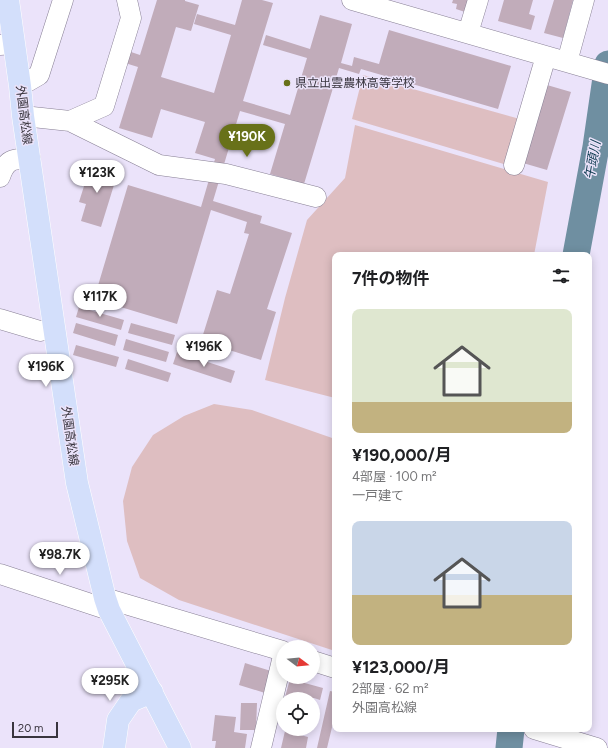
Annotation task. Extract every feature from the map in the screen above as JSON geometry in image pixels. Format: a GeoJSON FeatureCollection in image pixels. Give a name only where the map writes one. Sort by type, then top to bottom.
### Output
{"type":"FeatureCollection","features":[{"type":"Feature","properties":{"kind":"main road","name":"外園高松線"},"geometry":{"type":"LineString","coordinates":[[8,0],[7,45],[20,86],[23,116],[77,483],[107,604],[180,748]]}},
{"type":"Feature","properties":{"kind":"main road"},"geometry":{"type":"LineString","coordinates":[[114,748],[118,720],[131,701],[152,692]]}},
{"type":"Feature","properties":{"kind":"street"},"geometry":{"type":"LineString","coordinates":[[20,86],[39,75],[63,0]]}},
{"type":"Feature","properties":{"kind":"street"},"geometry":{"type":"LineString","coordinates":[[70,121],[104,106],[131,18],[127,0]]}},
{"type":"Feature","properties":{"kind":"street"},"geometry":{"type":"LineString","coordinates":[[352,0],[394,6],[468,34],[608,74]]}},
{"type":"Feature","properties":{"kind":"street"},"geometry":{"type":"LineString","coordinates":[[468,34],[478,0]]}},
{"type":"Feature","properties":{"kind":"street"},"geometry":{"type":"LineString","coordinates":[[567,62],[584,0]]}},
{"type":"Feature","properties":{"kind":"street"},"geometry":{"type":"LineString","coordinates":[[514,166],[546,56]]}},
{"type":"Feature","properties":{"kind":"street"},"geometry":{"type":"LineString","coordinates":[[23,116],[70,121],[159,165],[226,174],[316,197]]}},
{"type":"Feature","properties":{"kind":"street"},"geometry":{"type":"LineString","coordinates":[[0,177],[3,168],[13,159],[30,158]]}},
{"type":"Feature","properties":{"kind":"street"},"geometry":{"type":"LineString","coordinates":[[0,319],[40,331],[54,328]]}},
{"type":"Feature","properties":{"kind":"street"},"geometry":{"type":"LineString","coordinates":[[0,574],[276,649]]}},
{"type":"Feature","properties":{"kind":"street"},"geometry":{"type":"LineString","coordinates":[[320,663],[332,667]]}},
{"type":"Feature","properties":{"kind":"street"},"geometry":{"type":"LineString","coordinates":[[261,748],[276,684]]}},
{"type":"Feature","properties":{"kind":"street"},"geometry":{"type":"LineString","coordinates":[[544,732],[597,748]]}},
{"type":"Feature","properties":{"kind":"shaded area"},"geometry":{"type":"Polygon","coordinates":[[[363,75],[520,119],[507,165],[352,119],[363,75]]]}},
{"type":"Feature","properties":{"kind":"shaded area"},"geometry":{"type":"Polygon","coordinates":[[[355,125],[548,182],[535,252],[332,252],[332,397],[265,380],[285,298],[307,220],[345,178],[355,125]]]}},
{"type":"Feature","properties":{"kind":"shaded area"},"geometry":{"type":"Polygon","coordinates":[[[214,404],[252,410],[332,438],[332,650],[320,646],[320,640],[301,640],[179,600],[140,578],[127,541],[123,501],[132,467],[153,435],[184,416],[214,404]]]}},
{"type":"Feature","properties":{"kind":"building"},"geometry":{"type":"Polygon","coordinates":[[[157,0],[185,0],[199,5],[191,31],[176,27],[161,77],[214,93],[231,35],[194,24],[197,14],[235,25],[242,0],[262,0],[273,3],[243,101],[290,115],[307,58],[263,45],[266,35],[310,49],[320,15],[352,24],[341,63],[352,66],[354,57],[379,64],[389,30],[511,66],[498,109],[361,69],[359,74],[339,68],[304,184],[270,174],[285,124],[240,111],[213,201],[262,216],[260,223],[292,233],[267,309],[276,312],[261,360],[201,341],[217,290],[230,294],[249,234],[244,233],[247,222],[211,210],[177,324],[94,299],[128,185],[201,207],[215,159],[195,153],[205,122],[161,109],[152,138],[119,128],[138,67],[125,63],[128,51],[140,55],[157,0]]]}},
{"type":"Feature","properties":{"kind":"building"},"geometry":{"type":"Polygon","coordinates":[[[453,0],[472,0],[468,13],[456,9],[457,4],[452,3],[453,0]]]}},
{"type":"Feature","properties":{"kind":"building"},"geometry":{"type":"Polygon","coordinates":[[[504,0],[533,0],[529,14],[535,16],[531,30],[498,21],[504,0]]]}},
{"type":"Feature","properties":{"kind":"building"},"geometry":{"type":"Polygon","coordinates":[[[554,0],[573,0],[563,38],[544,33],[554,0]]]}},
{"type":"Feature","properties":{"kind":"building"},"geometry":{"type":"Polygon","coordinates":[[[547,85],[571,92],[547,170],[523,163],[547,85]]]}},
{"type":"Feature","properties":{"kind":"building"},"geometry":{"type":"Polygon","coordinates":[[[91,164],[118,172],[101,227],[81,221],[86,204],[79,202],[91,164]]]}},
{"type":"Feature","properties":{"kind":"building"},"geometry":{"type":"Polygon","coordinates":[[[79,307],[124,320],[121,330],[76,317],[79,307]]]}},
{"type":"Feature","properties":{"kind":"building"},"geometry":{"type":"Polygon","coordinates":[[[76,323],[118,335],[115,346],[73,333],[76,323]]]}},
{"type":"Feature","properties":{"kind":"building"},"geometry":{"type":"Polygon","coordinates":[[[131,323],[175,335],[172,345],[128,333],[131,323]]]}},
{"type":"Feature","properties":{"kind":"building"},"geometry":{"type":"Polygon","coordinates":[[[126,339],[169,352],[166,362],[123,350],[126,339]]]}},
{"type":"Feature","properties":{"kind":"building"},"geometry":{"type":"Polygon","coordinates":[[[76,345],[119,357],[116,367],[73,355],[76,345]]]}},
{"type":"Feature","properties":{"kind":"building"},"geometry":{"type":"Polygon","coordinates":[[[177,352],[235,371],[231,383],[173,364],[177,352]]]}},
{"type":"Feature","properties":{"kind":"building"},"geometry":{"type":"Polygon","coordinates":[[[128,359],[171,373],[168,382],[125,369],[128,359]]]}},
{"type":"Feature","properties":{"kind":"building"},"geometry":{"type":"Polygon","coordinates":[[[245,663],[271,671],[265,693],[239,685],[245,663]]]}},
{"type":"Feature","properties":{"kind":"building"},"geometry":{"type":"Polygon","coordinates":[[[289,684],[308,684],[323,688],[320,700],[320,692],[286,692],[289,684]]]}},
{"type":"Feature","properties":{"kind":"building"},"geometry":{"type":"Polygon","coordinates":[[[330,691],[332,691],[332,727],[327,748],[317,748],[330,691]]]}},
{"type":"Feature","properties":{"kind":"building"},"geometry":{"type":"Polygon","coordinates":[[[241,703],[257,703],[256,730],[240,730],[241,703]]]}},
{"type":"Feature","properties":{"kind":"building"},"geometry":{"type":"Polygon","coordinates":[[[215,715],[236,717],[234,732],[247,734],[245,748],[215,748],[216,741],[212,741],[215,715]]]}},
{"type":"Feature","properties":{"kind":"building"},"geometry":{"type":"Polygon","coordinates":[[[284,736],[308,737],[306,748],[281,748],[284,736]]]}},
{"type":"Feature","properties":{"kind":"waterway","name":"午頭川"},"geometry":{"type":"LineString","coordinates":[[577,252],[596,147],[608,64]]}},
{"type":"Feature","properties":{"kind":"waterway","name":"午頭川"},"geometry":{"type":"LineString","coordinates":[[509,748],[511,732]]}},
{"type":"Feature","properties":{"kind":"place","name":"県立出雲農林高等学校"},"geometry":{"type":"Point","coordinates":[287,83]}}]}
